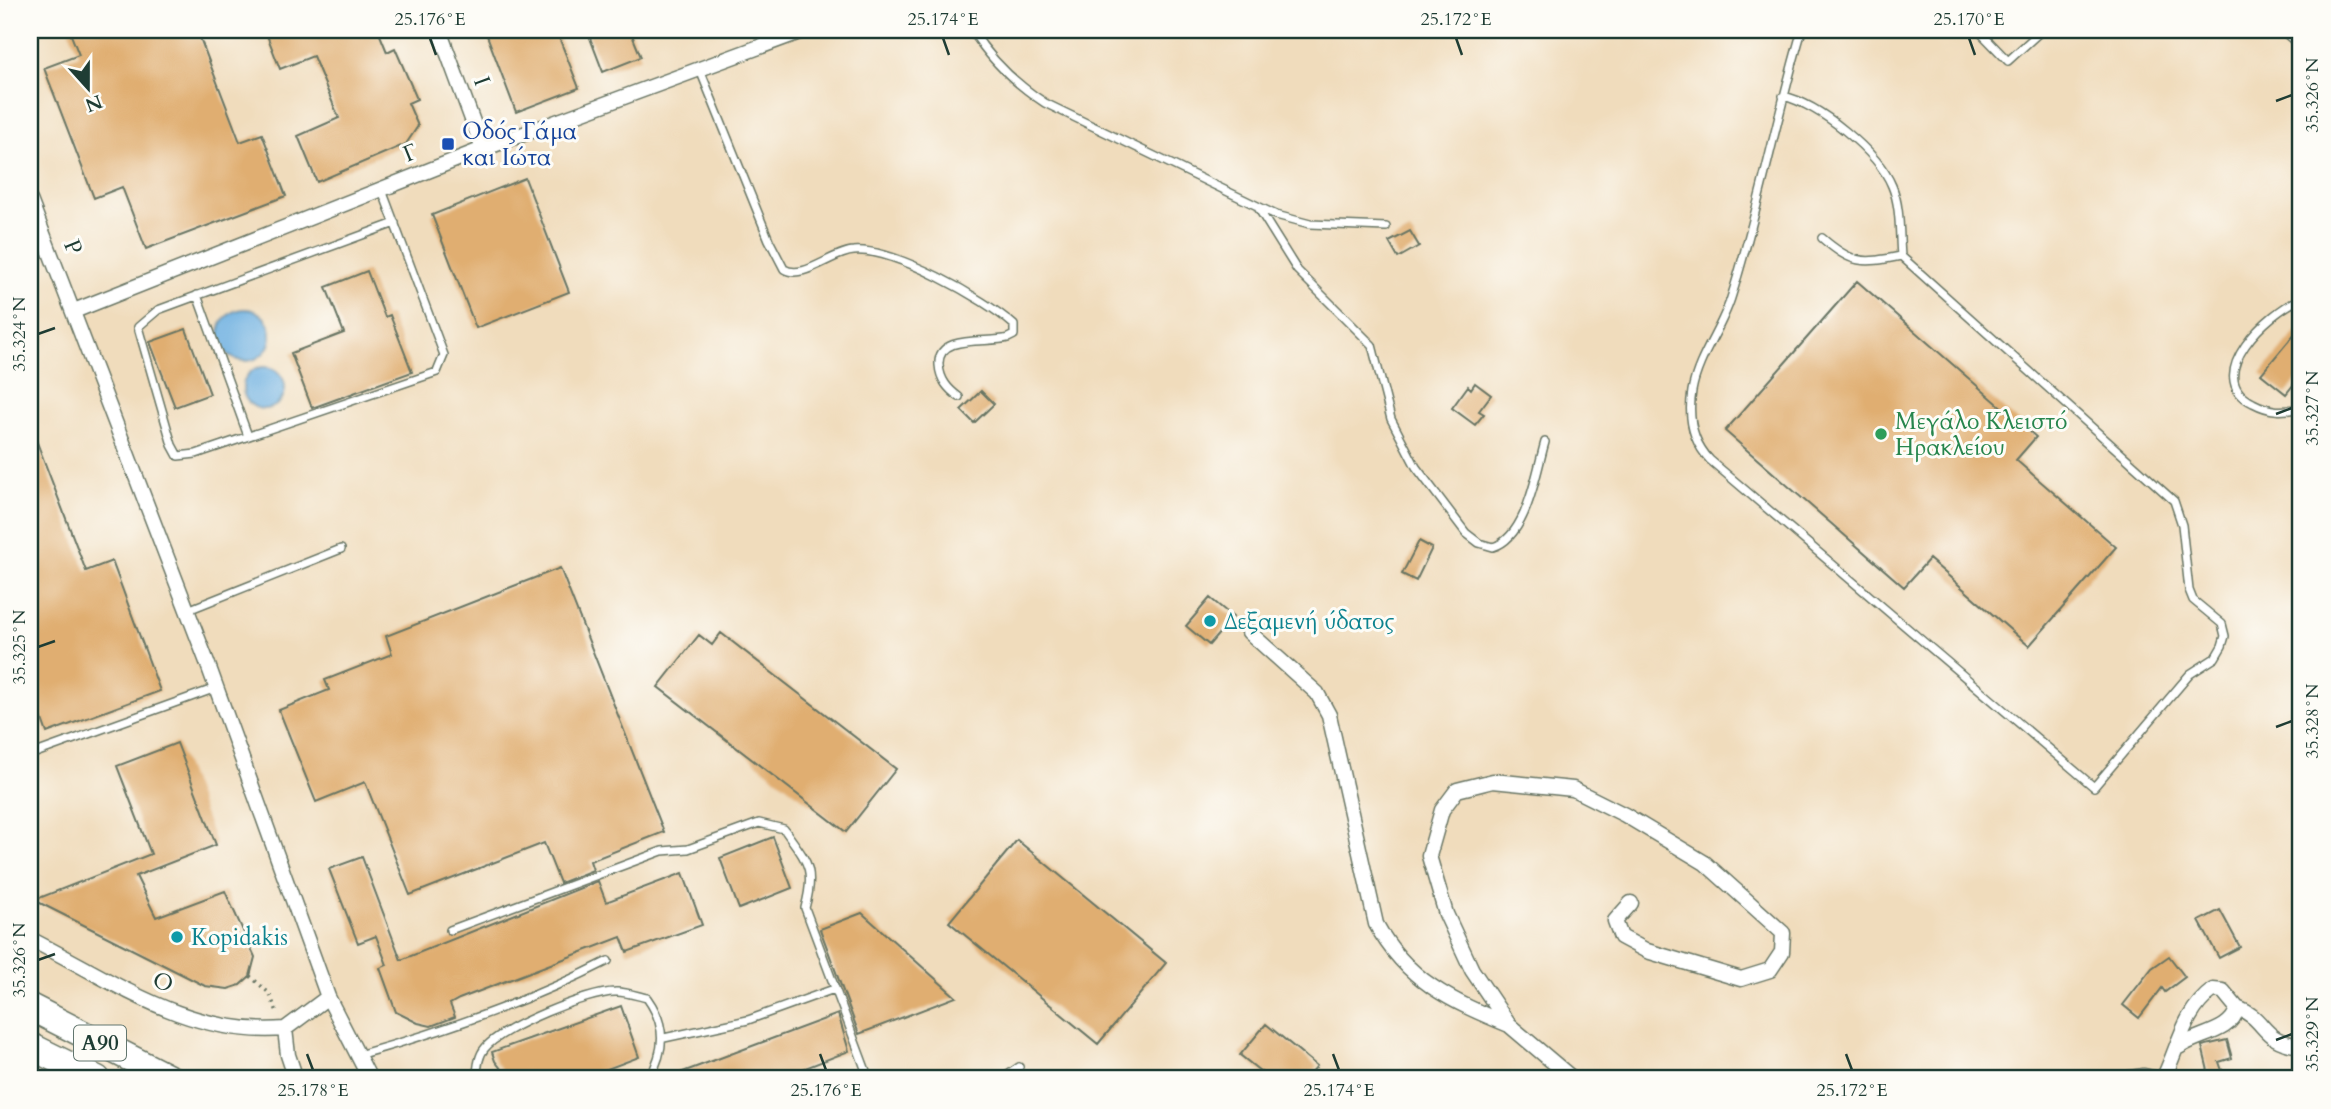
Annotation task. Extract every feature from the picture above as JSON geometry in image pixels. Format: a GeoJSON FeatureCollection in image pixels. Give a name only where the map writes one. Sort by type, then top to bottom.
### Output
{"type":"FeatureCollection","features":[{"type":"Feature","properties":{"kind":"highway","name":"Α90"},"geometry":{"type":"LineString","coordinates":[[30,1007],[171,1079]]}},
{"type":"Feature","properties":{"kind":"highway","name":"Α90"},"geometry":{"type":"LineString","coordinates":[[30,1046],[97,1079]]}},
{"type":"Feature","properties":{"kind":"street","name":"Ι"},"geometry":{"type":"LineString","coordinates":[[439,30],[482,149]]}},
{"type":"Feature","properties":{"kind":"street","name":"Γ"},"geometry":{"type":"LineString","coordinates":[[74,311],[482,149],[805,30]]}},
{"type":"Feature","properties":{"kind":"street"},"geometry":{"type":"LineString","coordinates":[[2287,30],[2301,41]]}},
{"type":"Feature","properties":{"kind":"street","name":"Ρ"},"geometry":{"type":"LineString","coordinates":[[30,200],[188,610],[328,997],[357,1056],[364,1078]]}},
{"type":"Feature","properties":{"kind":"street"},"geometry":{"type":"LineString","coordinates":[[1250,632],[1317,693],[1329,715],[1376,924],[1389,948],[1413,973],[1452,1002],[1508,1025]]}},
{"type":"Feature","properties":{"kind":"street"},"geometry":{"type":"LineString","coordinates":[[1573,1079],[1508,1025],[1472,970],[1446,914],[1429,856],[1442,810],[1457,790],[1493,781],[1573,789],[1625,815],[1705,863],[1783,933],[1782,952],[1770,970],[1741,979],[1647,951],[1621,937],[1615,921],[1631,903]]}},
{"type":"Feature","properties":{"kind":"street","name":"Ο"},"geometry":{"type":"LineString","coordinates":[[30,939],[184,1017],[232,1029],[285,1029]]}},
{"type":"Feature","properties":{"kind":"street"},"geometry":{"type":"LineString","coordinates":[[2163,1079],[2179,1047],[2184,1021],[2199,1000],[2213,990],[2223,991],[2237,1008],[2252,1013],[2266,1034],[2284,1044],[2301,1046]]}},
{"type":"Feature","properties":{"kind":"street"},"geometry":{"type":"LineString","coordinates":[[296,1079],[288,1055],[285,1029],[328,997]]}},
{"type":"Feature","properties":{"kind":"street"},"geometry":{"type":"LineString","coordinates":[[2179,1047],[2192,1038],[2226,1025],[2235,1017],[2237,1008]]}},
{"type":"Feature","properties":{"kind":"street"},"geometry":{"type":"LineString","coordinates":[[2124,1079],[2144,1076],[2157,1079]]}},
{"type":"Feature","properties":{"kind":"lane"},"geometry":{"type":"LineString","coordinates":[[972,30],[992,57],[1016,82],[1045,103],[1257,206],[1310,224],[1386,228]]}},
{"type":"Feature","properties":{"kind":"lane"},"geometry":{"type":"LineString","coordinates":[[1783,96],[1814,107],[1881,167],[1893,188],[1901,256],[2174,501],[2182,525],[2189,590],[2193,600],[2222,624],[2222,646],[2216,658],[2190,674],[2094,787],[1710,460],[1697,444],[1691,412],[1693,390],[1732,298],[1783,96],[1802,30]]}},
{"type":"Feature","properties":{"kind":"lane"},"geometry":{"type":"LineString","coordinates":[[1978,30],[2008,61],[2042,30]]}},
{"type":"Feature","properties":{"kind":"lane"},"geometry":{"type":"LineString","coordinates":[[700,70],[769,240],[784,269],[797,273],[842,253],[873,253],[946,282],[985,303],[1014,324],[1014,335],[1008,338],[954,343],[941,353],[941,374],[950,390],[959,397]]}},
{"type":"Feature","properties":{"kind":"lane"},"geometry":{"type":"LineString","coordinates":[[382,189],[395,223],[444,355],[443,365],[438,372],[248,436],[178,456],[172,445],[138,327],[158,310],[395,223]]}},
{"type":"Feature","properties":{"kind":"lane"},"geometry":{"type":"LineString","coordinates":[[1257,206],[1297,270],[1372,345],[1391,419],[1402,444],[1416,467],[1472,539],[1493,547],[1514,533],[1521,520],[1545,442]]}},
{"type":"Feature","properties":{"kind":"lane"},"geometry":{"type":"LineString","coordinates":[[1822,238],[1846,258],[1875,261],[1901,256]]}},
{"type":"Feature","properties":{"kind":"lane"},"geometry":{"type":"LineString","coordinates":[[197,295],[248,436]]}},
{"type":"Feature","properties":{"kind":"lane"},"geometry":{"type":"LineString","coordinates":[[2301,299],[2277,311],[2264,323],[2239,355],[2234,370],[2234,384],[2240,395],[2271,411],[2301,408]]}},
{"type":"Feature","properties":{"kind":"lane"},"geometry":{"type":"LineString","coordinates":[[188,610],[341,549]]}},
{"type":"Feature","properties":{"kind":"lane"},"geometry":{"type":"LineString","coordinates":[[30,755],[216,687]]}},
{"type":"Feature","properties":{"kind":"lane"},"geometry":{"type":"LineString","coordinates":[[450,930],[662,851],[688,849],[759,823],[784,830],[807,862],[812,881],[806,908],[869,1079]]}},
{"type":"Feature","properties":{"kind":"lane"},"geometry":{"type":"LineString","coordinates":[[357,1056],[418,1038],[552,990],[608,961]]}},
{"type":"Feature","properties":{"kind":"lane"},"geometry":{"type":"LineString","coordinates":[[664,1038],[748,1020],[834,989]]}},
{"type":"Feature","properties":{"kind":"lane"},"geometry":{"type":"LineString","coordinates":[[477,1079],[480,1058],[485,1048],[500,1036],[545,1013],[615,992],[647,998],[656,1011],[664,1038],[649,1079]]}},
{"type":"Feature","properties":{"kind":"lane"},"geometry":{"type":"LineString","coordinates":[[1002,1079],[1019,1067]]}},
{"type":"Feature","properties":{"kind":"path"},"geometry":{"type":"LineString","coordinates":[[250,976],[269,993],[285,1029]]}},
{"type":"Feature","properties":{"kind":"water"},"geometry":{"type":"Polygon","coordinates":[[[245,309],[255,311],[263,317],[269,325],[269,345],[263,353],[255,359],[245,361],[235,359],[227,353],[221,345],[219,335],[221,325],[227,317],[235,311],[245,309]]]}},
{"type":"Feature","properties":{"kind":"water"},"geometry":{"type":"Polygon","coordinates":[[[264,367],[279,373],[285,388],[279,403],[264,409],[249,403],[243,388],[249,373],[264,367]]]}},
{"type":"Feature","properties":{"kind":"building"},"geometry":{"type":"Polygon","coordinates":[[[69,30],[197,30],[240,142],[262,134],[286,196],[146,249],[122,187],[94,198],[44,68],[79,55],[69,30]]]}},
{"type":"Feature","properties":{"kind":"building"},"geometry":{"type":"Polygon","coordinates":[[[265,30],[378,30],[387,52],[395,48],[417,99],[408,103],[418,126],[406,144],[317,182],[298,136],[339,118],[313,56],[280,69],[265,30]]]}},
{"type":"Feature","properties":{"kind":"building"},"geometry":{"type":"Polygon","coordinates":[[[485,30],[556,30],[579,88],[516,112],[485,30]]]}},
{"type":"Feature","properties":{"kind":"building"},"geometry":{"type":"Polygon","coordinates":[[[587,30],[630,30],[641,57],[603,72],[587,30]]]}},
{"type":"Feature","properties":{"kind":"building"},"geometry":{"type":"Polygon","coordinates":[[[525,178],[569,292],[476,328],[432,215],[525,178]]]}},
{"type":"Feature","properties":{"kind":"building"},"geometry":{"type":"Polygon","coordinates":[[[1410,231],[1419,246],[1398,258],[1389,242],[1410,231]]]}},
{"type":"Feature","properties":{"kind":"building"},"geometry":{"type":"Polygon","coordinates":[[[367,271],[385,317],[390,315],[412,372],[312,408],[291,353],[344,333],[326,287],[367,271]]]}},
{"type":"Feature","properties":{"kind":"building","name":"Μεγάλο Κλειστό Ηρακλείου"},"geometry":{"type":"Polygon","coordinates":[[[1857,281],[2036,437],[2016,460],[2116,547],[2029,646],[1929,559],[1904,587],[1725,431],[1857,281]]]}},
{"type":"Feature","properties":{"kind":"building"},"geometry":{"type":"Polygon","coordinates":[[[2301,326],[2301,375],[2286,394],[2261,374],[2301,326]]]}},
{"type":"Feature","properties":{"kind":"building"},"geometry":{"type":"Polygon","coordinates":[[[186,329],[210,394],[175,407],[150,342],[186,329]]]}},
{"type":"Feature","properties":{"kind":"building"},"geometry":{"type":"Polygon","coordinates":[[[1475,383],[1491,395],[1479,411],[1484,414],[1475,425],[1452,408],[1468,386],[1471,389],[1475,383]]]}},
{"type":"Feature","properties":{"kind":"building"},"geometry":{"type":"Polygon","coordinates":[[[981,391],[994,404],[974,423],[961,410],[981,391]]]}},
{"type":"Feature","properties":{"kind":"building"},"geometry":{"type":"Polygon","coordinates":[[[30,424],[86,571],[112,561],[160,691],[47,733],[30,686],[30,424]]]}},
{"type":"Feature","properties":{"kind":"building"},"geometry":{"type":"Polygon","coordinates":[[[1419,541],[1432,548],[1416,581],[1402,574],[1419,541]]]}},
{"type":"Feature","properties":{"kind":"building"},"geometry":{"type":"Polygon","coordinates":[[[560,568],[664,832],[590,861],[593,870],[560,883],[544,843],[410,895],[365,782],[316,802],[279,710],[329,690],[325,680],[392,654],[386,636],[560,568]]]}},
{"type":"Feature","properties":{"kind":"building","name":"Δεξαμενή ύδατος"},"geometry":{"type":"Polygon","coordinates":[[[1210,598],[1233,617],[1209,645],[1186,626],[1210,598]]]}},
{"type":"Feature","properties":{"kind":"building"},"geometry":{"type":"Polygon","coordinates":[[[721,633],[896,769],[846,832],[658,687],[699,635],[712,645],[721,633]]]}},
{"type":"Feature","properties":{"kind":"building","name":"Kopidakis"},"geometry":{"type":"Polygon","coordinates":[[[177,743],[216,845],[136,876],[156,917],[225,891],[255,957],[250,976],[240,985],[228,989],[205,986],[34,900],[151,854],[117,766],[177,743]]]}},
{"type":"Feature","properties":{"kind":"building"},"geometry":{"type":"Polygon","coordinates":[[[773,837],[792,888],[739,909],[720,858],[773,837]]]}},
{"type":"Feature","properties":{"kind":"building"},"geometry":{"type":"Polygon","coordinates":[[[1017,840],[1166,963],[1098,1044],[949,922],[1017,840]]]}},
{"type":"Feature","properties":{"kind":"building"},"geometry":{"type":"Polygon","coordinates":[[[362,857],[401,960],[598,881],[606,902],[683,873],[702,925],[627,952],[621,937],[459,999],[450,1004],[455,1017],[431,1026],[396,1012],[380,968],[387,965],[376,936],[358,943],[329,869],[362,857]]]}},
{"type":"Feature","properties":{"kind":"building"},"geometry":{"type":"Polygon","coordinates":[[[2220,910],[2240,947],[2219,958],[2199,921],[2220,910]]]}},
{"type":"Feature","properties":{"kind":"building"},"geometry":{"type":"Polygon","coordinates":[[[862,913],[956,997],[859,1034],[820,929],[862,913]]]}},
{"type":"Feature","properties":{"kind":"building"},"geometry":{"type":"Polygon","coordinates":[[[2169,956],[2185,977],[2165,992],[2162,988],[2139,1018],[2123,1005],[2152,968],[2169,956]]]}},
{"type":"Feature","properties":{"kind":"building"},"geometry":{"type":"Polygon","coordinates":[[[621,1006],[639,1057],[581,1079],[509,1079],[495,1061],[492,1052],[621,1006]]]}},
{"type":"Feature","properties":{"kind":"building"},"geometry":{"type":"Polygon","coordinates":[[[838,1014],[849,1051],[800,1070],[803,1079],[664,1079],[838,1014]]]}},
{"type":"Feature","properties":{"kind":"building"},"geometry":{"type":"Polygon","coordinates":[[[1266,1024],[1317,1066],[1306,1079],[1270,1079],[1240,1055],[1266,1024]]]}},
{"type":"Feature","properties":{"kind":"building"},"geometry":{"type":"Polygon","coordinates":[[[2227,1040],[2232,1058],[2219,1062],[2225,1079],[2210,1079],[2202,1046],[2227,1040]]]}},
{"type":"Feature","properties":{"kind":"place","name":"Οδός Γάμα και Ιώτα"},"geometry":{"type":"Point","coordinates":[448,144]}},
{"type":"Feature","properties":{"kind":"place","name":"Μεγάλο Κλειστό Ηρακλείου"},"geometry":{"type":"Point","coordinates":[1881,434]}},
{"type":"Feature","properties":{"kind":"place","name":"Δεξαμενή ύδατος"},"geometry":{"type":"Point","coordinates":[1210,621]}},
{"type":"Feature","properties":{"kind":"place","name":"Kopidakis"},"geometry":{"type":"Point","coordinates":[177,937]}}]}
